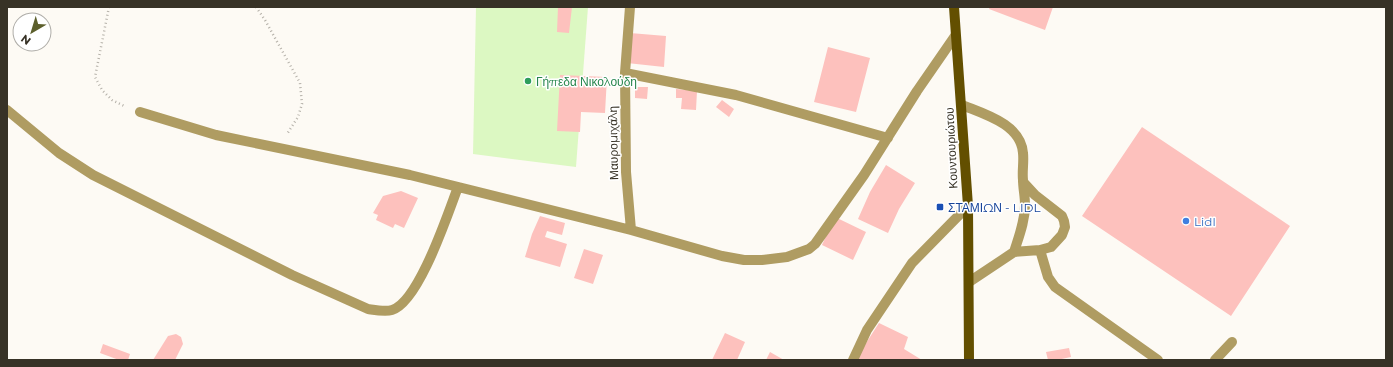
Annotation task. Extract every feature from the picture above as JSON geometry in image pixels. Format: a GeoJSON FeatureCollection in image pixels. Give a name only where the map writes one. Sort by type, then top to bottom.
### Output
{"type":"FeatureCollection","features":[{"type":"Feature","properties":{"kind":"main road","name":"Κουντουριώτου"},"geometry":{"type":"LineString","coordinates":[[954,7],[968,206],[969,360]]}},
{"type":"Feature","properties":{"kind":"street","name":"Μαυρομιχάλη"},"geometry":{"type":"LineString","coordinates":[[630,7],[625,73],[626,172],[631,230]]}},
{"type":"Feature","properties":{"kind":"street"},"geometry":{"type":"LineString","coordinates":[[140,112],[216,135],[410,175],[631,230],[722,256],[744,260],[762,260],[798,254],[809,249],[815,244],[864,175],[917,91],[955,36]]}},
{"type":"Feature","properties":{"kind":"street"},"geometry":{"type":"LineString","coordinates":[[625,73],[736,95],[888,138]]}},
{"type":"Feature","properties":{"kind":"street"},"geometry":{"type":"LineString","coordinates":[[962,105],[998,120],[1010,129],[1019,140],[1024,152],[1022,182],[1025,204],[1024,219],[1014,252]]}},
{"type":"Feature","properties":{"kind":"street"},"geometry":{"type":"LineString","coordinates":[[7,110],[59,153],[93,175],[292,275],[368,309],[379,311],[393,310],[406,301],[414,290],[436,247],[458,187]]}},
{"type":"Feature","properties":{"kind":"street"},"geometry":{"type":"LineString","coordinates":[[969,282],[1014,252],[1040,250],[1051,247],[1062,235],[1065,227],[1062,216],[1035,195],[1022,182]]}},
{"type":"Feature","properties":{"kind":"street"},"geometry":{"type":"LineString","coordinates":[[853,360],[867,330],[912,263],[968,206]]}},
{"type":"Feature","properties":{"kind":"street"},"geometry":{"type":"LineString","coordinates":[[1040,250],[1048,277],[1055,287],[1158,360]]}},
{"type":"Feature","properties":{"kind":"street"},"geometry":{"type":"LineString","coordinates":[[1215,360],[1232,342]]}},
{"type":"Feature","properties":{"kind":"path"},"geometry":{"type":"LineString","coordinates":[[109,7],[95,77],[102,90],[112,100],[125,107],[140,112]]}},
{"type":"Feature","properties":{"kind":"path"},"geometry":{"type":"LineString","coordinates":[[256,7],[265,20],[300,83],[302,95],[302,104],[298,117],[276,148]]}},
{"type":"Feature","properties":{"kind":"green space","name":"Γήπεδα Νικολούδη"},"geometry":{"type":"Polygon","coordinates":[[[476,7],[588,7],[576,167],[473,154],[476,7]]]}},
{"type":"Feature","properties":{"kind":"building"},"geometry":{"type":"Polygon","coordinates":[[[558,7],[572,7],[569,33],[557,32],[558,7]]]}},
{"type":"Feature","properties":{"kind":"building"},"geometry":{"type":"Polygon","coordinates":[[[990,7],[1053,7],[1045,30],[989,9],[990,7]]]}},
{"type":"Feature","properties":{"kind":"building"},"geometry":{"type":"Polygon","coordinates":[[[630,33],[666,36],[664,67],[627,63],[630,33]]]}},
{"type":"Feature","properties":{"kind":"building"},"geometry":{"type":"Polygon","coordinates":[[[828,47],[870,58],[856,112],[814,102],[828,47]]]}},
{"type":"Feature","properties":{"kind":"building"},"geometry":{"type":"Polygon","coordinates":[[[560,75],[607,77],[605,113],[581,112],[580,132],[557,131],[560,75]]]}},
{"type":"Feature","properties":{"kind":"building"},"geometry":{"type":"Polygon","coordinates":[[[635,87],[648,87],[647,99],[635,98],[635,87]]]}},
{"type":"Feature","properties":{"kind":"building"},"geometry":{"type":"Polygon","coordinates":[[[676,89],[697,91],[696,110],[681,109],[682,98],[676,98],[676,89]]]}},
{"type":"Feature","properties":{"kind":"building"},"geometry":{"type":"Polygon","coordinates":[[[722,100],[734,109],[729,117],[716,107],[722,100]]]}},
{"type":"Feature","properties":{"kind":"building","name":"Lidl"},"geometry":{"type":"Polygon","coordinates":[[[1142,127],[1290,226],[1231,316],[1082,216],[1142,127]]]}},
{"type":"Feature","properties":{"kind":"building"},"geometry":{"type":"Polygon","coordinates":[[[886,165],[915,183],[899,209],[888,233],[858,219],[870,192],[886,165]]]}},
{"type":"Feature","properties":{"kind":"building"},"geometry":{"type":"Polygon","coordinates":[[[401,191],[418,198],[404,228],[395,224],[393,228],[376,220],[378,215],[373,213],[383,196],[401,191]]]}},
{"type":"Feature","properties":{"kind":"building"},"geometry":{"type":"Polygon","coordinates":[[[540,216],[565,223],[562,235],[547,231],[545,237],[567,244],[560,267],[525,257],[532,234],[540,216]]]}},
{"type":"Feature","properties":{"kind":"building"},"geometry":{"type":"Polygon","coordinates":[[[835,217],[866,232],[853,260],[822,245],[835,217]]]}},
{"type":"Feature","properties":{"kind":"building"},"geometry":{"type":"Polygon","coordinates":[[[584,249],[603,255],[593,284],[574,278],[584,249]]]}},
{"type":"Feature","properties":{"kind":"building"},"geometry":{"type":"Polygon","coordinates":[[[879,323],[908,337],[904,349],[922,360],[855,360],[879,323]]]}},
{"type":"Feature","properties":{"kind":"building"},"geometry":{"type":"Polygon","coordinates":[[[725,333],[745,342],[737,360],[712,360],[725,333]]]}},
{"type":"Feature","properties":{"kind":"building"},"geometry":{"type":"Polygon","coordinates":[[[176,334],[181,337],[183,344],[175,360],[153,360],[168,336],[176,334]]]}},
{"type":"Feature","properties":{"kind":"building"},"geometry":{"type":"Polygon","coordinates":[[[103,344],[130,354],[128,360],[119,360],[100,353],[103,344]]]}},
{"type":"Feature","properties":{"kind":"building"},"geometry":{"type":"Polygon","coordinates":[[[1069,348],[1071,357],[1048,360],[1046,352],[1069,348]]]}},
{"type":"Feature","properties":{"kind":"building"},"geometry":{"type":"Polygon","coordinates":[[[770,352],[784,360],[766,360],[770,352]]]}},
{"type":"Feature","properties":{"kind":"place","name":"Γήπεδα Νικολούδη"},"geometry":{"type":"Point","coordinates":[528,81]}},
{"type":"Feature","properties":{"kind":"place","name":"ΣΤΑΜΙΩΝ - LIDL"},"geometry":{"type":"Point","coordinates":[940,207]}},
{"type":"Feature","properties":{"kind":"place","name":"Lidl"},"geometry":{"type":"Point","coordinates":[1186,221]}}]}
